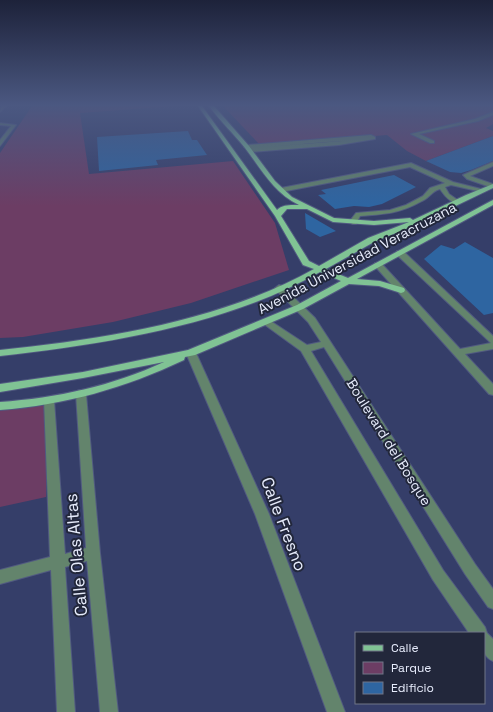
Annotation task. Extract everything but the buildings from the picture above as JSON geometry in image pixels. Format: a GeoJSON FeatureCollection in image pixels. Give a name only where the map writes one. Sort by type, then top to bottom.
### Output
{"type":"FeatureCollection","features":[{"type":"Feature","properties":{"kind":"main road"},"geometry":{"type":"LineString","coordinates":[[224,139],[278,216],[306,263],[348,281],[380,284],[401,290]]}},
{"type":"Feature","properties":{"kind":"main road"},"geometry":{"type":"LineString","coordinates":[[240,139],[281,190],[290,198],[333,220],[391,223],[423,218]]}},
{"type":"Feature","properties":{"kind":"main road","name":"Avenida Universidad Veracruzana"},"geometry":{"type":"LineString","coordinates":[[0,353],[64,345],[145,330],[218,310],[278,288],[318,269],[370,241],[493,186]]}},
{"type":"Feature","properties":{"kind":"main road","name":"Avenida Universidad Veracruzana"},"geometry":{"type":"LineString","coordinates":[[0,388],[84,375],[191,353],[300,307],[493,202]]}},
{"type":"Feature","properties":{"kind":"main road"},"geometry":{"type":"LineString","coordinates":[[278,216],[279,211],[289,207],[312,210]]}},
{"type":"Feature","properties":{"kind":"main road"},"geometry":{"type":"LineString","coordinates":[[0,406],[49,400],[81,394],[141,376],[191,353]]}},
{"type":"Feature","properties":{"kind":"street"},"geometry":{"type":"LineString","coordinates":[[316,143],[351,139]]}},
{"type":"Feature","properties":{"kind":"street"},"geometry":{"type":"LineString","coordinates":[[248,149],[358,139]]}},
{"type":"Feature","properties":{"kind":"street"},"geometry":{"type":"LineString","coordinates":[[426,139],[432,142]]}},
{"type":"Feature","properties":{"kind":"street"},"geometry":{"type":"LineString","coordinates":[[281,190],[411,164],[451,183],[482,190]]}},
{"type":"Feature","properties":{"kind":"street"},"geometry":{"type":"LineString","coordinates":[[493,164],[466,175],[469,178],[493,186]]}},
{"type":"Feature","properties":{"kind":"street"},"geometry":{"type":"LineString","coordinates":[[353,222],[358,214],[391,212],[408,206],[425,197],[432,189],[451,183]]}},
{"type":"Feature","properties":{"kind":"street"},"geometry":{"type":"LineString","coordinates":[[441,186],[447,195],[457,202]]}},
{"type":"Feature","properties":{"kind":"street"},"geometry":{"type":"LineString","coordinates":[[400,253],[493,341]]}},
{"type":"Feature","properties":{"kind":"street"},"geometry":{"type":"LineString","coordinates":[[378,265],[493,391]]}},
{"type":"Feature","properties":{"kind":"street","name":"Boulevard del Bosque"},"geometry":{"type":"LineString","coordinates":[[278,288],[300,307],[312,320],[470,569],[493,602]]}},
{"type":"Feature","properties":{"kind":"street","name":"Boulevard del Bosque"},"geometry":{"type":"LineString","coordinates":[[266,322],[305,348],[438,575],[478,632]]}},
{"type":"Feature","properties":{"kind":"street"},"geometry":{"type":"LineString","coordinates":[[305,348],[327,343]]}},
{"type":"Feature","properties":{"kind":"street"},"geometry":{"type":"LineString","coordinates":[[458,352],[493,346]]}},
{"type":"Feature","properties":{"kind":"street","name":"Calle Fresno"},"geometry":{"type":"LineString","coordinates":[[191,353],[262,514],[336,712]]}},
{"type":"Feature","properties":{"kind":"street","name":"Calle Olas Altas"},"geometry":{"type":"LineString","coordinates":[[81,394],[93,553],[109,712]]}},
{"type":"Feature","properties":{"kind":"street","name":"Calle Olas Altas"},"geometry":{"type":"LineString","coordinates":[[49,400],[66,712]]}},
{"type":"Feature","properties":{"kind":"street"},"geometry":{"type":"LineString","coordinates":[[0,577],[93,553]]}},
{"type":"Feature","properties":{"kind":"street"},"geometry":{"type":"LineString","coordinates":[[485,641],[493,653]]}},
{"type":"Feature","properties":{"kind":"green space"},"geometry":{"type":"Polygon","coordinates":[[[9,139],[84,139],[89,174],[233,161],[275,223],[289,270],[191,303],[113,322],[23,337],[0,338],[0,153],[9,139]]]}},
{"type":"Feature","properties":{"kind":"green space"},"geometry":{"type":"Polygon","coordinates":[[[255,139],[333,139],[260,145],[255,139]]]}},
{"type":"Feature","properties":{"kind":"green space"},"geometry":{"type":"Polygon","coordinates":[[[392,139],[484,139],[426,161],[407,151],[392,139]]]}},
{"type":"Feature","properties":{"kind":"green space"},"geometry":{"type":"Polygon","coordinates":[[[47,402],[46,497],[0,507],[0,408],[47,402]]]}}]}
